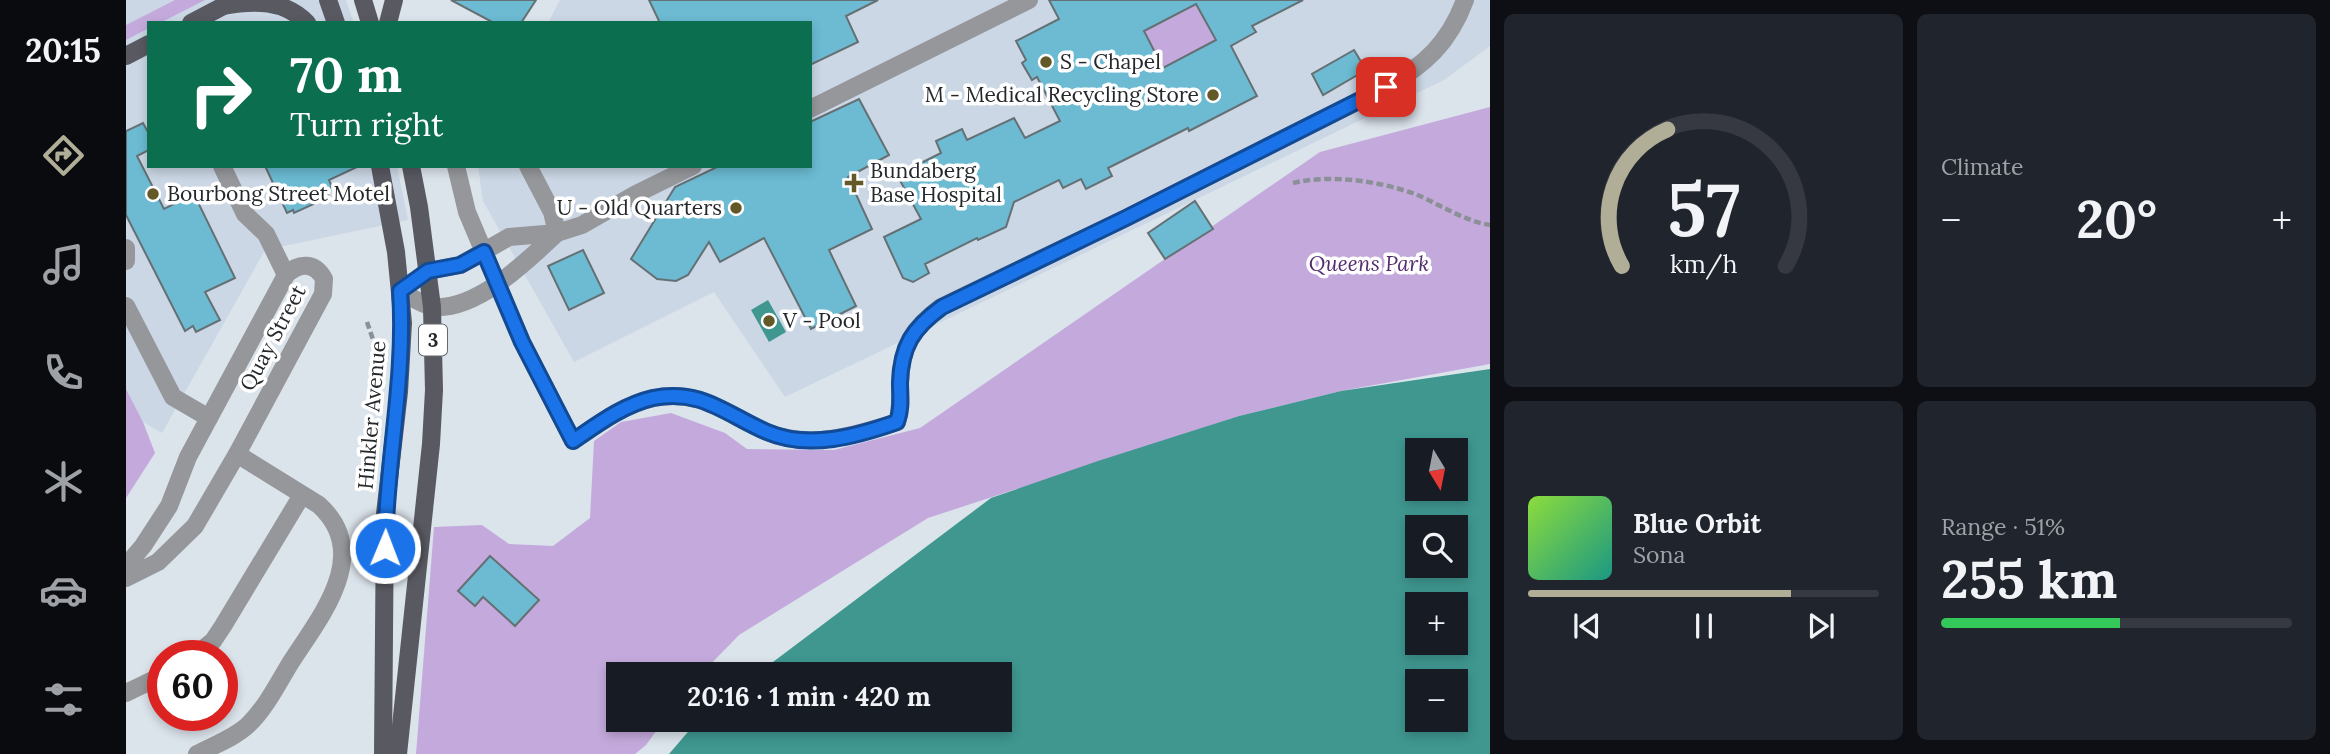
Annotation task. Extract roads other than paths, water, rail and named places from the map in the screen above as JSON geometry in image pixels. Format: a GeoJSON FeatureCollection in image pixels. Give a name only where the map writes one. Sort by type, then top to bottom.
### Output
{"type":"FeatureCollection","features":[{"type":"Feature","properties":{"kind":"main road"},"geometry":{"type":"LineString","coordinates":[[328,0],[335,21]]}},
{"type":"Feature","properties":{"kind":"main road"},"geometry":{"type":"LineString","coordinates":[[363,0],[369,21]]}},
{"type":"Feature","properties":{"kind":"main road"},"geometry":{"type":"LineString","coordinates":[[389,21],[394,0]]}},
{"type":"Feature","properties":{"kind":"main road"},"geometry":{"type":"LineString","coordinates":[[195,21],[229,3],[250,1],[279,2],[290,7],[305,21]]}},
{"type":"Feature","properties":{"kind":"main road"},"geometry":{"type":"LineString","coordinates":[[126,56],[147,45]]}},
{"type":"Feature","properties":{"kind":"main road","name":"Hinkler Avenue"},"geometry":{"type":"LineString","coordinates":[[380,168],[388,199],[402,323],[402,362],[385,526],[383,754]]}},
{"type":"Feature","properties":{"kind":"main road","name":"3"},"geometry":{"type":"LineString","coordinates":[[398,754],[431,444],[434,390],[432,307],[411,168]]}},
{"type":"Feature","properties":{"kind":"lane"},"geometry":{"type":"LineString","coordinates":[[812,108],[1029,0]]}},
{"type":"Feature","properties":{"kind":"lane"},"geometry":{"type":"LineString","coordinates":[[456,168],[464,205],[522,342],[573,441],[638,402],[672,396],[707,401],[780,436],[817,440],[864,433],[897,422],[902,410],[900,384],[903,352],[922,321],[942,307],[1126,218],[1409,74],[1429,58],[1445,39],[1465,0]]}},
{"type":"Feature","properties":{"kind":"lane"},"geometry":{"type":"LineString","coordinates":[[223,168],[245,214],[266,234],[286,275]]}},
{"type":"Feature","properties":{"kind":"lane"},"geometry":{"type":"LineString","coordinates":[[529,168],[552,212],[557,233]]}},
{"type":"Feature","properties":{"kind":"lane"},"geometry":{"type":"LineString","coordinates":[[557,233],[517,271],[458,303],[432,307],[400,291],[428,271],[460,265],[509,237],[557,233],[582,225],[689,168]]}},
{"type":"Feature","properties":{"kind":"lane"},"geometry":{"type":"LineString","coordinates":[[126,248],[126,261]]}},
{"type":"Feature","properties":{"kind":"lane","name":"Quay Street"},"geometry":{"type":"LineString","coordinates":[[126,566],[143,546],[169,506],[188,457],[286,275],[308,265],[320,272],[325,288],[237,454],[195,526],[158,562],[126,578]]}},
{"type":"Feature","properties":{"kind":"lane"},"geometry":{"type":"LineString","coordinates":[[126,306],[132,327],[173,397],[209,418]]}},
{"type":"Feature","properties":{"kind":"lane"},"geometry":{"type":"LineString","coordinates":[[197,754],[251,723],[337,589],[342,556],[341,541],[329,514],[237,454]]}},
{"type":"Feature","properties":{"kind":"lane"},"geometry":{"type":"LineString","coordinates":[[213,640],[302,495]]}},
{"type":"Feature","properties":{"kind":"lane"},"geometry":{"type":"LineString","coordinates":[[126,693],[147,683]]}},
{"type":"Feature","properties":{"kind":"place","name":"S - Chapel"},"geometry":{"type":"Point","coordinates":[1046,62]}},
{"type":"Feature","properties":{"kind":"place","name":"M - Medical Recycling Store"},"geometry":{"type":"Point","coordinates":[1213,95]}},
{"type":"Feature","properties":{"kind":"place","name":"Bundaberg Base Hospital"},"geometry":{"type":"Point","coordinates":[854,183]}},
{"type":"Feature","properties":{"kind":"place","name":"Bourbong Street Motel"},"geometry":{"type":"Point","coordinates":[153,194]}},
{"type":"Feature","properties":{"kind":"place","name":"U - Old Quarters"},"geometry":{"type":"Point","coordinates":[736,208]}},
{"type":"Feature","properties":{"kind":"place","name":"V - Pool"},"geometry":{"type":"Point","coordinates":[769,321]}},
{"type":"Feature","properties":{"kind":"park label","name":"Queens Park"},"geometry":{"type":"Point","coordinates":[1369,264]}}]}
